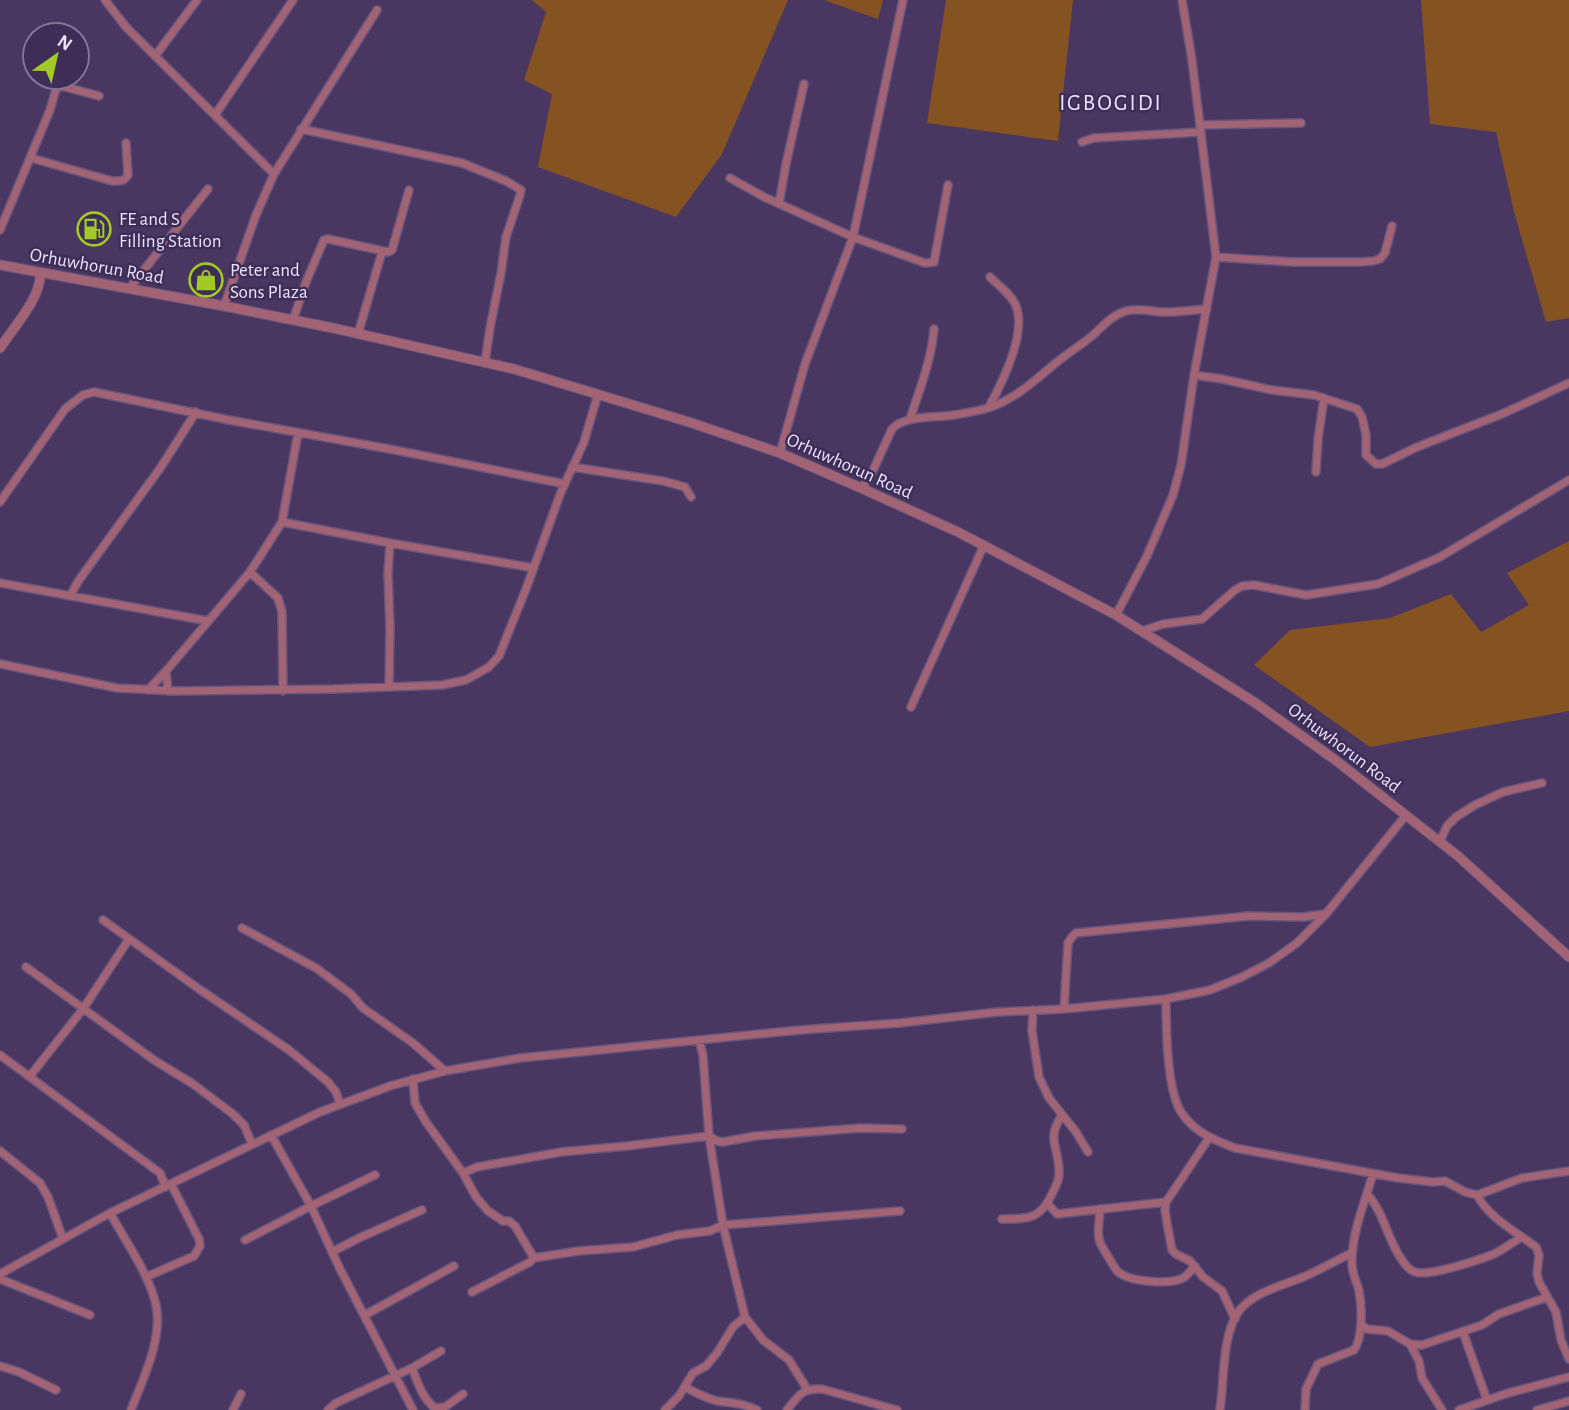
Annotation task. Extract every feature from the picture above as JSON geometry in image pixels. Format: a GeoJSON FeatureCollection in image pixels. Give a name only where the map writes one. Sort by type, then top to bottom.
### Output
{"type":"FeatureCollection","features":[{"type":"Feature","properties":{"kind":"street"},"geometry":{"type":"LineString","coordinates":[[105,0],[126,27],[274,174]]}},
{"type":"Feature","properties":{"kind":"street"},"geometry":{"type":"LineString","coordinates":[[155,56],[197,0]]}},
{"type":"Feature","properties":{"kind":"street"},"geometry":{"type":"LineString","coordinates":[[215,115],[293,0]]}},
{"type":"Feature","properties":{"kind":"street"},"geometry":{"type":"LineString","coordinates":[[780,453],[805,364],[853,237],[903,0]]}},
{"type":"Feature","properties":{"kind":"street"},"geometry":{"type":"LineString","coordinates":[[1116,615],[1147,556],[1173,495],[1181,465],[1194,375],[1216,257],[1182,0]]}},
{"type":"Feature","properties":{"kind":"street"},"geometry":{"type":"LineString","coordinates":[[224,306],[256,215],[274,174],[377,9]]}},
{"type":"Feature","properties":{"kind":"street"},"geometry":{"type":"LineString","coordinates":[[779,204],[804,84]]}},
{"type":"Feature","properties":{"kind":"street"},"geometry":{"type":"LineString","coordinates":[[0,230],[31,158],[56,89],[62,86],[99,96]]}},
{"type":"Feature","properties":{"kind":"street"},"geometry":{"type":"LineString","coordinates":[[1082,142],[1094,138],[1301,123]]}},
{"type":"Feature","properties":{"kind":"street"},"geometry":{"type":"LineString","coordinates":[[301,129],[462,163],[521,190],[506,237],[485,362]]}},
{"type":"Feature","properties":{"kind":"street"},"geometry":{"type":"LineString","coordinates":[[31,158],[112,181],[121,181],[128,175],[126,143]]}},
{"type":"Feature","properties":{"kind":"street"},"geometry":{"type":"LineString","coordinates":[[730,178],[764,197],[853,237],[925,263],[934,262],[948,185]]}},
{"type":"Feature","properties":{"kind":"street"},"geometry":{"type":"LineString","coordinates":[[129,289],[208,189]]}},
{"type":"Feature","properties":{"kind":"street"},"geometry":{"type":"LineString","coordinates":[[293,320],[324,240],[383,252],[392,250],[409,190]]}},
{"type":"Feature","properties":{"kind":"street"},"geometry":{"type":"LineString","coordinates":[[1216,257],[1293,262],[1373,261],[1385,253],[1392,226]]}},
{"type":"Feature","properties":{"kind":"street"},"geometry":{"type":"LineString","coordinates":[[358,334],[383,252]]}},
{"type":"Feature","properties":{"kind":"street","name":"Orhuwhorun Road"},"geometry":{"type":"LineString","coordinates":[[0,265],[224,306],[514,369],[780,453],[861,488],[984,545],[1116,615],[1254,702],[1334,759],[1440,841],[1569,957]]}},
{"type":"Feature","properties":{"kind":"street"},"geometry":{"type":"LineString","coordinates":[[0,348],[38,290],[40,273]]}},
{"type":"Feature","properties":{"kind":"street"},"geometry":{"type":"LineString","coordinates":[[989,407],[1013,355],[1018,321],[1013,301],[990,277]]}},
{"type":"Feature","properties":{"kind":"street"},"geometry":{"type":"LineString","coordinates":[[861,488],[870,477],[892,429],[897,424],[910,419],[954,415],[1004,401],[1033,382],[1121,313],[1130,310],[1163,312],[1207,309]]}},
{"type":"Feature","properties":{"kind":"street"},"geometry":{"type":"LineString","coordinates":[[910,419],[928,368],[934,329]]}},
{"type":"Feature","properties":{"kind":"street"},"geometry":{"type":"LineString","coordinates":[[1194,375],[1302,393],[1357,409],[1362,417],[1366,435],[1366,455],[1376,464],[1382,464],[1502,414],[1569,383]]}},
{"type":"Feature","properties":{"kind":"street"},"geometry":{"type":"LineString","coordinates":[[0,502],[65,409],[83,395],[94,392],[565,484]]}},
{"type":"Feature","properties":{"kind":"street"},"geometry":{"type":"LineString","coordinates":[[0,664],[117,688],[168,691],[283,691],[442,685],[466,680],[489,667],[499,656],[565,484],[584,442],[598,394]]}},
{"type":"Feature","properties":{"kind":"street"},"geometry":{"type":"LineString","coordinates":[[1316,472],[1324,398]]}},
{"type":"Feature","properties":{"kind":"street"},"geometry":{"type":"LineString","coordinates":[[70,596],[161,467],[195,412]]}},
{"type":"Feature","properties":{"kind":"street"},"geometry":{"type":"LineString","coordinates":[[148,690],[250,572],[282,522],[298,433]]}},
{"type":"Feature","properties":{"kind":"street"},"geometry":{"type":"LineString","coordinates":[[572,467],[663,481],[685,487],[691,496]]}},
{"type":"Feature","properties":{"kind":"street"},"geometry":{"type":"LineString","coordinates":[[1142,631],[1163,624],[1202,619],[1242,586],[1254,585],[1306,595],[1378,584],[1440,557],[1569,480]]}},
{"type":"Feature","properties":{"kind":"street"},"geometry":{"type":"LineString","coordinates":[[0,484],[10,487]]}},
{"type":"Feature","properties":{"kind":"street"},"geometry":{"type":"LineString","coordinates":[[282,522],[534,569]]}},
{"type":"Feature","properties":{"kind":"street"},"geometry":{"type":"LineString","coordinates":[[389,687],[387,573],[390,544]]}},
{"type":"Feature","properties":{"kind":"street"},"geometry":{"type":"LineString","coordinates":[[911,707],[984,545]]}},
{"type":"Feature","properties":{"kind":"street"},"geometry":{"type":"LineString","coordinates":[[250,572],[278,598],[282,612],[283,691]]}},
{"type":"Feature","properties":{"kind":"street"},"geometry":{"type":"LineString","coordinates":[[0,583],[208,621]]}},
{"type":"Feature","properties":{"kind":"street"},"geometry":{"type":"LineString","coordinates":[[166,671],[168,691]]}},
{"type":"Feature","properties":{"kind":"street"},"geometry":{"type":"LineString","coordinates":[[1440,841],[1447,826],[1475,805],[1503,792],[1542,783]]}},
{"type":"Feature","properties":{"kind":"street"},"geometry":{"type":"LineString","coordinates":[[0,1276],[110,1213],[271,1135],[340,1104],[413,1079],[446,1071],[520,1058],[699,1040],[1166,999],[1210,989],[1269,963],[1297,943],[1326,914],[1406,815]]}},
{"type":"Feature","properties":{"kind":"street"},"geometry":{"type":"LineString","coordinates":[[1064,1009],[1068,943],[1076,933],[1249,916],[1303,917],[1326,914]]}},
{"type":"Feature","properties":{"kind":"street"},"geometry":{"type":"LineString","coordinates":[[103,920],[289,1050],[328,1082],[336,1092],[340,1104]]}},
{"type":"Feature","properties":{"kind":"street"},"geometry":{"type":"LineString","coordinates":[[242,928],[316,968],[351,993],[363,1008],[414,1043],[446,1071]]}},
{"type":"Feature","properties":{"kind":"street"},"geometry":{"type":"LineString","coordinates":[[30,1076],[83,1009],[129,939]]}},
{"type":"Feature","properties":{"kind":"street"},"geometry":{"type":"LineString","coordinates":[[26,967],[233,1114],[244,1125],[252,1144]]}},
{"type":"Feature","properties":{"kind":"street"},"geometry":{"type":"LineString","coordinates":[[1166,999],[1175,1097],[1181,1112],[1209,1138],[1235,1148],[1373,1174],[1433,1182],[1445,1181],[1477,1195],[1522,1178],[1569,1171]]}},
{"type":"Feature","properties":{"kind":"street"},"geometry":{"type":"LineString","coordinates":[[1033,1010],[1032,1031],[1040,1077],[1049,1098],[1076,1132],[1087,1152]]}},
{"type":"Feature","properties":{"kind":"street"},"geometry":{"type":"LineString","coordinates":[[699,1040],[703,1055],[709,1136],[723,1225],[745,1317],[763,1340],[789,1360],[807,1390]]}},
{"type":"Feature","properties":{"kind":"street"},"geometry":{"type":"LineString","coordinates":[[0,1055],[160,1173],[168,1185],[199,1239],[200,1246],[194,1256],[146,1277]]}},
{"type":"Feature","properties":{"kind":"street"},"geometry":{"type":"LineString","coordinates":[[413,1079],[415,1103],[426,1122],[488,1211],[515,1226],[534,1258]]}},
{"type":"Feature","properties":{"kind":"street"},"geometry":{"type":"LineString","coordinates":[[1002,1219],[1033,1216],[1048,1204],[1058,1182],[1053,1133],[1062,1115]]}},
{"type":"Feature","properties":{"kind":"street"},"geometry":{"type":"LineString","coordinates":[[463,1172],[561,1152],[709,1136],[723,1142],[755,1136],[861,1128],[902,1129]]}},
{"type":"Feature","properties":{"kind":"street"},"geometry":{"type":"LineString","coordinates":[[271,1135],[311,1206],[413,1410]]}},
{"type":"Feature","properties":{"kind":"street"},"geometry":{"type":"LineString","coordinates":[[1209,1138],[1166,1202],[1165,1210],[1172,1250],[1176,1255],[1190,1261],[1203,1277],[1222,1291],[1234,1319]]}},
{"type":"Feature","properties":{"kind":"street"},"geometry":{"type":"LineString","coordinates":[[0,1151],[40,1183],[63,1239]]}},
{"type":"Feature","properties":{"kind":"street"},"geometry":{"type":"LineString","coordinates":[[1305,1410],[1306,1389],[1318,1364],[1356,1348],[1361,1325],[1359,1291],[1352,1269],[1352,1253],[1373,1174]]}},
{"type":"Feature","properties":{"kind":"street"},"geometry":{"type":"LineString","coordinates":[[245,1240],[375,1175]]}},
{"type":"Feature","properties":{"kind":"street"},"geometry":{"type":"LineString","coordinates":[[1367,1194],[1374,1201],[1399,1256],[1406,1267],[1415,1272],[1428,1273],[1483,1257],[1522,1237]]}},
{"type":"Feature","properties":{"kind":"street"},"geometry":{"type":"LineString","coordinates":[[1477,1195],[1485,1209],[1535,1247],[1539,1255],[1537,1274],[1556,1312],[1561,1340],[1569,1359]]}},
{"type":"Feature","properties":{"kind":"street"},"geometry":{"type":"LineString","coordinates":[[1048,1204],[1057,1214],[1166,1202]]}},
{"type":"Feature","properties":{"kind":"street"},"geometry":{"type":"LineString","coordinates":[[1100,1209],[1098,1235],[1117,1271],[1127,1277],[1142,1280],[1171,1281],[1183,1278],[1195,1266]]}},
{"type":"Feature","properties":{"kind":"street"},"geometry":{"type":"LineString","coordinates":[[332,1252],[422,1210]]}},
{"type":"Feature","properties":{"kind":"street"},"geometry":{"type":"LineString","coordinates":[[472,1292],[534,1258],[633,1247],[677,1235],[710,1231],[723,1225],[900,1211]]}},
{"type":"Feature","properties":{"kind":"street"},"geometry":{"type":"LineString","coordinates":[[110,1213],[146,1277],[156,1306],[157,1333],[131,1410]]}},
{"type":"Feature","properties":{"kind":"street"},"geometry":{"type":"LineString","coordinates":[[1220,1410],[1227,1344],[1238,1312],[1265,1292],[1309,1275],[1352,1253]]}},
{"type":"Feature","properties":{"kind":"street"},"geometry":{"type":"LineString","coordinates":[[365,1315],[454,1266]]}},
{"type":"Feature","properties":{"kind":"street"},"geometry":{"type":"LineString","coordinates":[[0,1276],[90,1315]]}},
{"type":"Feature","properties":{"kind":"street"},"geometry":{"type":"LineString","coordinates":[[1361,1325],[1367,1329],[1388,1331],[1410,1344],[1422,1345],[1482,1325],[1499,1314],[1547,1297]]}},
{"type":"Feature","properties":{"kind":"street"},"geometry":{"type":"LineString","coordinates":[[665,1410],[679,1396],[693,1373],[706,1366],[733,1327],[745,1317]]}},
{"type":"Feature","properties":{"kind":"street"},"geometry":{"type":"LineString","coordinates":[[1463,1332],[1487,1400]]}},
{"type":"Feature","properties":{"kind":"street"},"geometry":{"type":"LineString","coordinates":[[1410,1344],[1419,1361],[1422,1378],[1443,1410]]}},
{"type":"Feature","properties":{"kind":"street"},"geometry":{"type":"LineString","coordinates":[[328,1410],[441,1351]]}},
{"type":"Feature","properties":{"kind":"street"},"geometry":{"type":"LineString","coordinates":[[0,1366],[56,1390]]}},
{"type":"Feature","properties":{"kind":"street"},"geometry":{"type":"LineString","coordinates":[[412,1368],[420,1389],[435,1408],[445,1407],[463,1394]]}},
{"type":"Feature","properties":{"kind":"street"},"geometry":{"type":"LineString","coordinates":[[1459,1410],[1535,1385],[1569,1377]]}},
{"type":"Feature","properties":{"kind":"street"},"geometry":{"type":"LineString","coordinates":[[685,1387],[701,1396],[745,1404],[757,1410]]}},
{"type":"Feature","properties":{"kind":"street"},"geometry":{"type":"LineString","coordinates":[[787,1410],[807,1390],[822,1389],[897,1410]]}},
{"type":"Feature","properties":{"kind":"street"},"geometry":{"type":"LineString","coordinates":[[233,1410],[241,1394]]}},
{"type":"Feature","properties":{"kind":"street"},"geometry":{"type":"LineString","coordinates":[[1537,1410],[1569,1401]]}},
{"type":"Feature","properties":{"kind":"shaded area"},"geometry":{"type":"Polygon","coordinates":[[[532,0],[788,0],[722,154],[676,217],[538,167],[552,94],[524,80],[546,12],[532,0]]]}},
{"type":"Feature","properties":{"kind":"shaded area"},"geometry":{"type":"Polygon","coordinates":[[[824,0],[883,0],[878,19],[824,0]]]}},
{"type":"Feature","properties":{"kind":"shaded area"},"geometry":{"type":"Polygon","coordinates":[[[946,0],[1073,0],[1058,141],[927,123],[946,0]]]}},
{"type":"Feature","properties":{"kind":"shaded area"},"geometry":{"type":"Polygon","coordinates":[[[1421,0],[1569,0],[1569,318],[1546,322],[1514,212],[1496,132],[1430,124],[1421,0]]]}},
{"type":"Feature","properties":{"kind":"shaded area"},"geometry":{"type":"Polygon","coordinates":[[[1569,541],[1569,711],[1370,747],[1254,665],[1290,630],[1390,618],[1451,594],[1481,632],[1529,605],[1507,573],[1569,541]]]}},
{"type":"Feature","properties":{"kind":"place","name":"FE and S Filling Station"},"geometry":{"type":"Point","coordinates":[94,229]}},
{"type":"Feature","properties":{"kind":"place","name":"Peter and Sons Plaza"},"geometry":{"type":"Point","coordinates":[206,280]}},
{"type":"Feature","properties":{"kind":"district","name":"IGBOGIDI"},"geometry":{"type":"Point","coordinates":[1111,102]}}]}
